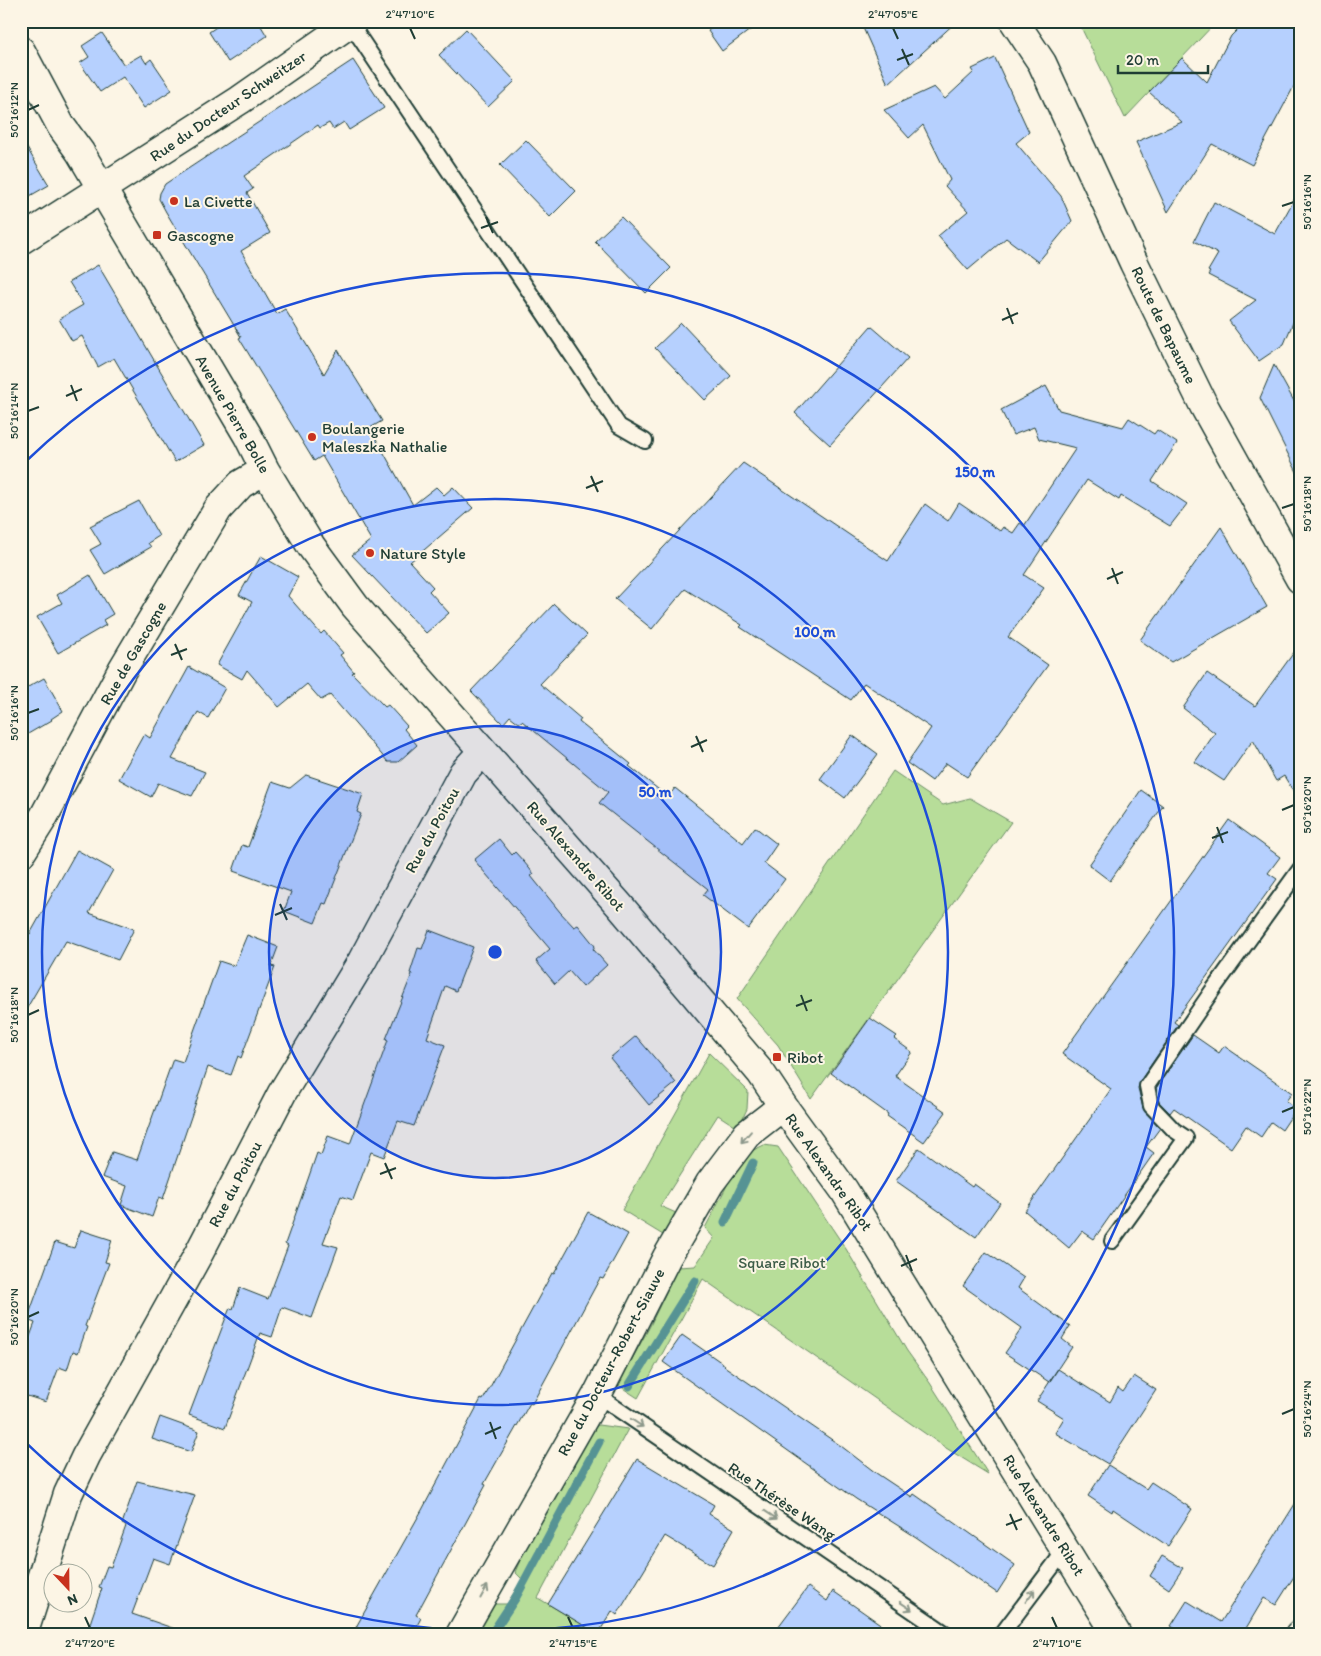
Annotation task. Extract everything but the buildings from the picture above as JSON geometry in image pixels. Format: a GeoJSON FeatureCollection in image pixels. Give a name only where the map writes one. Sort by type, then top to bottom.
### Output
{"type":"FeatureCollection","features":[{"type":"Feature","properties":{"kind":"street"},"geometry":{"type":"LineString","coordinates":[[1014,21],[1042,63]]}},
{"type":"Feature","properties":{"kind":"street"},"geometry":{"type":"LineString","coordinates":[[1029,21],[1042,63]]}},
{"type":"Feature","properties":{"kind":"street","name":"Rue du Docteur Schweitzer"},"geometry":{"type":"LineString","coordinates":[[21,240],[240,100],[352,22]]}},
{"type":"Feature","properties":{"kind":"street","name":"Avenue Pierre Bolle"},"geometry":{"type":"LineString","coordinates":[[21,51],[61,126],[80,152],[311,546],[356,606],[483,751]]}},
{"type":"Feature","properties":{"kind":"street","name":"Route de Bapaume"},"geometry":{"type":"LineString","coordinates":[[1042,63],[1134,263],[1204,406],[1299,578]]}},
{"type":"Feature","properties":{"kind":"street","name":"Rue de Gascogne"},"geometry":{"type":"LineString","coordinates":[[21,853],[43,818],[122,670],[218,508],[242,484],[265,470]]}},
{"type":"Feature","properties":{"kind":"street","name":"Rue Alexandre Ribot"},"geometry":{"type":"LineString","coordinates":[[483,751],[583,863],[762,1074],[844,1190],[1117,1635]]}},
{"type":"Feature","properties":{"kind":"street","name":"Rue du Poitou"},"geometry":{"type":"LineString","coordinates":[[23,1635],[68,1494],[86,1456],[199,1253],[282,1094],[362,961],[463,773],[483,751]]}},
{"type":"Feature","properties":{"kind":"street","name":"Rue du Docteur-Robert-Siauve"},"geometry":{"type":"LineString","coordinates":[[460,1635],[597,1395],[667,1257],[710,1183],[747,1134],[783,1106]]}},
{"type":"Feature","properties":{"kind":"lane"},"geometry":{"type":"LineString","coordinates":[[352,22],[619,426],[646,441]]}},
{"type":"Feature","properties":{"kind":"lane"},"geometry":{"type":"LineString","coordinates":[[1112,1241],[1186,1138],[1174,1130],[1151,1106],[1147,1086],[1212,990],[1300,869]]}},
{"type":"Feature","properties":{"kind":"lane","name":"Rue Thérèse Wang"},"geometry":{"type":"LineString","coordinates":[[597,1395],[948,1635]]}},
{"type":"Feature","properties":{"kind":"lane"},"geometry":{"type":"LineString","coordinates":[[1001,1635],[1065,1550]]}},
{"type":"Feature","properties":{"kind":"green space"},"geometry":{"type":"Polygon","coordinates":[[[1078,21],[1217,21],[1125,118],[1078,21]]]}},
{"type":"Feature","properties":{"kind":"green space"},"geometry":{"type":"Polygon","coordinates":[[[893,771],[943,805],[970,798],[1011,822],[811,1099],[778,1045],[737,999],[893,771]]]}},
{"type":"Feature","properties":{"kind":"green space"},"geometry":{"type":"Polygon","coordinates":[[[709,1053],[748,1091],[747,1109],[738,1128],[718,1115],[660,1206],[676,1213],[663,1235],[622,1210],[709,1053]]]}},
{"type":"Feature","properties":{"kind":"green space","name":"Square Ribot"},"geometry":{"type":"Polygon","coordinates":[[[764,1145],[778,1147],[846,1249],[907,1351],[930,1383],[988,1474],[946,1448],[703,1279],[638,1398],[618,1385],[650,1326],[678,1267],[695,1266],[714,1238],[705,1228],[736,1168],[745,1154],[764,1145]]]}},
{"type":"Feature","properties":{"kind":"green space"},"geometry":{"type":"Polygon","coordinates":[[[598,1425],[628,1429],[538,1598],[600,1635],[470,1635],[489,1604],[507,1604],[522,1579],[515,1572],[541,1512],[578,1443],[598,1425]]]}},
{"type":"Feature","properties":{"kind":"waterway"},"geometry":{"type":"LineString","coordinates":[[725,1222],[753,1163]]}},
{"type":"Feature","properties":{"kind":"waterway"},"geometry":{"type":"LineString","coordinates":[[629,1386],[695,1281]]}},
{"type":"Feature","properties":{"kind":"waterway"},"geometry":{"type":"LineString","coordinates":[[491,1635],[516,1597],[599,1442]]}},
{"type":"Feature","properties":{"kind":"place","name":"La Civette"},"geometry":{"type":"Point","coordinates":[174,201]}},
{"type":"Feature","properties":{"kind":"place","name":"Gascogne"},"geometry":{"type":"Point","coordinates":[157,235]}},
{"type":"Feature","properties":{"kind":"place","name":"Boulangerie Maleszka Nathalie"},"geometry":{"type":"Point","coordinates":[312,437]}},
{"type":"Feature","properties":{"kind":"place","name":"Nature Style"},"geometry":{"type":"Point","coordinates":[370,553]}},
{"type":"Feature","properties":{"kind":"place","name":"Ribot"},"geometry":{"type":"Point","coordinates":[777,1057]}}]}
